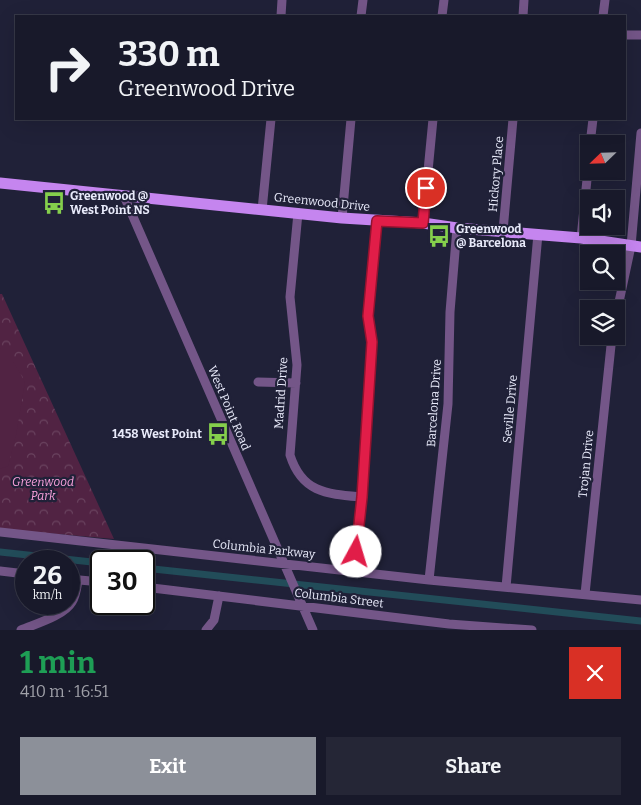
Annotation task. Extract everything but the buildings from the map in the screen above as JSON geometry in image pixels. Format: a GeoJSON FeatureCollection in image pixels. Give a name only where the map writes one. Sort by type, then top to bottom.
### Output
{"type":"FeatureCollection","features":[{"type":"Feature","properties":{"kind":"main road","name":"Greenwood Drive"},"geometry":{"type":"LineString","coordinates":[[0,183],[342,218],[423,223],[458,228],[581,238],[636,246]]}},
{"type":"Feature","properties":{"kind":"street"},"geometry":{"type":"LineString","coordinates":[[281,15],[282,0]]}},
{"type":"Feature","properties":{"kind":"street"},"geometry":{"type":"LineString","coordinates":[[361,15],[362,0]]}},
{"type":"Feature","properties":{"kind":"street"},"geometry":{"type":"LineString","coordinates":[[442,15],[444,0]]}},
{"type":"Feature","properties":{"kind":"street"},"geometry":{"type":"LineString","coordinates":[[523,15],[524,0]]}},
{"type":"Feature","properties":{"kind":"street"},"geometry":{"type":"LineString","coordinates":[[603,15],[605,0]]}},
{"type":"Feature","properties":{"kind":"street"},"geometry":{"type":"LineString","coordinates":[[626,35],[641,35]]}},
{"type":"Feature","properties":{"kind":"street"},"geometry":{"type":"LineString","coordinates":[[262,210],[271,120]]}},
{"type":"Feature","properties":{"kind":"street"},"geometry":{"type":"LineString","coordinates":[[342,218],[351,120]]}},
{"type":"Feature","properties":{"kind":"street"},"geometry":{"type":"LineString","coordinates":[[423,223],[433,120]]}},
{"type":"Feature","properties":{"kind":"street","name":"Hickory Place"},"geometry":{"type":"LineString","coordinates":[[503,231],[513,120]]}},
{"type":"Feature","properties":{"kind":"street"},"geometry":{"type":"LineString","coordinates":[[591,135],[593,120]]}},
{"type":"Feature","properties":{"kind":"street"},"geometry":{"type":"LineString","coordinates":[[621,300],[636,246],[641,133]]}},
{"type":"Feature","properties":{"kind":"street"},"geometry":{"type":"LineString","coordinates":[[581,238],[587,180]]}},
{"type":"Feature","properties":{"kind":"street","name":"West Point Road"},"geometry":{"type":"LineString","coordinates":[[124,196],[313,630]]}},
{"type":"Feature","properties":{"kind":"street","name":"Madrid Drive"},"geometry":{"type":"LineString","coordinates":[[298,213],[290,297],[296,348],[296,383],[289,446],[293,465],[305,482],[316,490],[328,494],[362,497]]}},
{"type":"Feature","properties":{"kind":"street"},"geometry":{"type":"LineString","coordinates":[[354,571],[362,497],[372,342],[368,316],[377,221]]}},
{"type":"Feature","properties":{"kind":"street","name":"Barcelona Drive"},"geometry":{"type":"LineString","coordinates":[[429,580],[448,404],[450,312],[458,228]]}},
{"type":"Feature","properties":{"kind":"street","name":"Seville Drive"},"geometry":{"type":"LineString","coordinates":[[506,587],[538,234]]}},
{"type":"Feature","properties":{"kind":"street","name":"Trojan Drive"},"geometry":{"type":"LineString","coordinates":[[585,594],[611,345]]}},
{"type":"Feature","properties":{"kind":"street"},"geometry":{"type":"LineString","coordinates":[[258,382],[296,383]]}},
{"type":"Feature","properties":{"kind":"street","name":"Columbia Parkway"},"geometry":{"type":"LineString","coordinates":[[0,532],[285,568],[354,571],[641,600]]}},
{"type":"Feature","properties":{"kind":"street"},"geometry":{"type":"LineString","coordinates":[[0,571],[15,573]]}},
{"type":"Feature","properties":{"kind":"street","name":"Columbia Street"},"geometry":{"type":"LineString","coordinates":[[155,589],[300,603],[450,627],[532,630]]}},
{"type":"Feature","properties":{"kind":"street"},"geometry":{"type":"LineString","coordinates":[[206,630],[214,620],[219,596]]}},
{"type":"Feature","properties":{"kind":"street"},"geometry":{"type":"LineString","coordinates":[[21,630],[57,615]]}},
{"type":"Feature","properties":{"kind":"green space","name":"Greenwood Park"},"geometry":{"type":"Polygon","coordinates":[[[0,294],[2,294],[114,539],[0,529],[0,294]]]}},
{"type":"Feature","properties":{"kind":"green space"},"geometry":{"type":"Polygon","coordinates":[[[0,348],[14,363],[25,382],[16,435],[8,466],[0,469],[0,348]]]}},
{"type":"Feature","properties":{"kind":"waterway"},"geometry":{"type":"LineString","coordinates":[[0,552],[90,562]]}},
{"type":"Feature","properties":{"kind":"waterway"},"geometry":{"type":"LineString","coordinates":[[155,569],[641,621]]}},
{"type":"Feature","properties":{"kind":"place","name":"Greenwood @ West Point NS"},"geometry":{"type":"Point","coordinates":[54,203]}},
{"type":"Feature","properties":{"kind":"place","name":"Greenwood @ Barcelona"},"geometry":{"type":"Point","coordinates":[439,236]}},
{"type":"Feature","properties":{"kind":"place","name":"1458 West Point"},"geometry":{"type":"Point","coordinates":[218,434]}},
{"type":"Feature","properties":{"kind":"route"},"geometry":{"type":"LineString","coordinates":[[356,552],[362,497],[372,342],[368,316],[377,221],[423,223],[426,188]]}}]}
